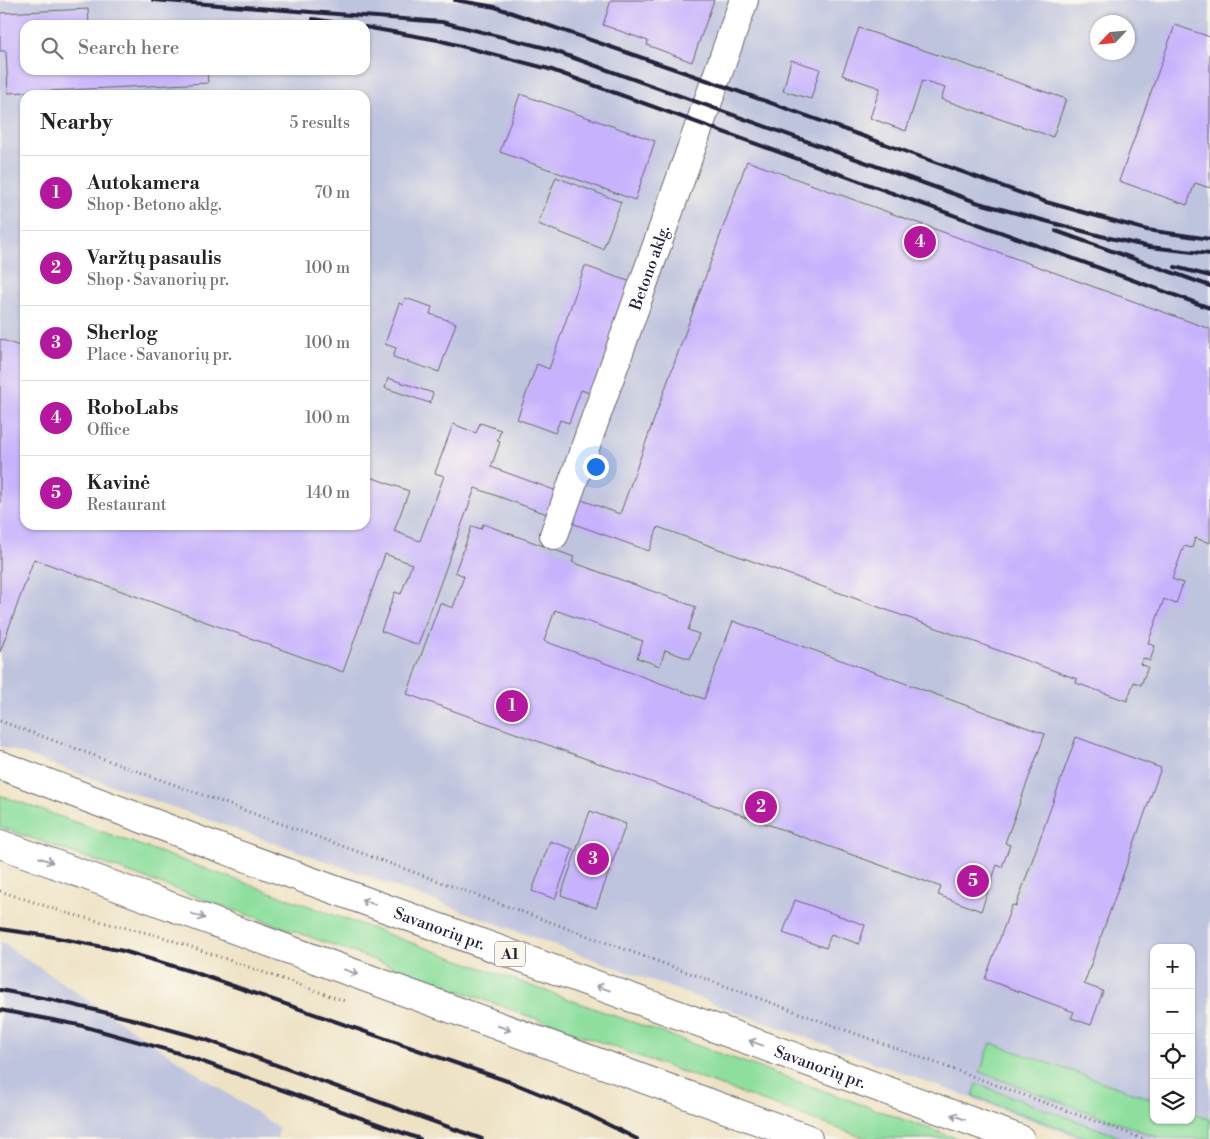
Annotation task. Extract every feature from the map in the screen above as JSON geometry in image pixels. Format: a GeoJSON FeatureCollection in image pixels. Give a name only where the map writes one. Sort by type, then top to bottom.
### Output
{"type":"FeatureCollection","features":[{"type":"Feature","properties":{"kind":"main road","name":"Betono aklg."},"geometry":{"type":"LineString","coordinates":[[554,534],[744,0]]}},
{"type":"Feature","properties":{"kind":"main road","name":"Savanorių pr."},"geometry":{"type":"LineString","coordinates":[[0,765],[226,851],[1020,1139]]}},
{"type":"Feature","properties":{"kind":"main road"},"geometry":{"type":"LineString","coordinates":[[0,844],[808,1139]]}},
{"type":"Feature","properties":{"kind":"path"},"geometry":{"type":"LineString","coordinates":[[0,721],[1144,1139]]}},
{"type":"Feature","properties":{"kind":"path"},"geometry":{"type":"LineString","coordinates":[[0,890],[70,914],[163,936],[350,1003]]}},
{"type":"Feature","properties":{"kind":"shaded area"},"geometry":{"type":"Polygon","coordinates":[[[0,0],[1210,0],[1210,1139],[1082,1139],[345,868],[0,746],[0,0]]]}},
{"type":"Feature","properties":{"kind":"shaded area"},"geometry":{"type":"Polygon","coordinates":[[[0,941],[279,1128],[277,1139],[0,1139],[0,941]]]}},
{"type":"Feature","properties":{"kind":"green space"},"geometry":{"type":"Polygon","coordinates":[[[0,795],[958,1139],[871,1139],[856,1135],[341,948],[0,827],[0,795]]]}},
{"type":"Feature","properties":{"kind":"green space"},"geometry":{"type":"Polygon","coordinates":[[[991,1043],[1150,1099],[1150,1124],[1195,1124],[1195,1114],[1210,1120],[1210,1139],[1162,1139],[980,1072],[991,1043]]]}},
{"type":"Feature","properties":{"kind":"green space"},"geometry":{"type":"Polygon","coordinates":[[[977,1084],[1125,1139],[1090,1139],[973,1096],[977,1084]]]}},
{"type":"Feature","properties":{"kind":"building"},"geometry":{"type":"Polygon","coordinates":[[[611,0],[714,0],[692,62],[647,45],[648,41],[603,25],[611,0]]]}},
{"type":"Feature","properties":{"kind":"building"},"geometry":{"type":"Polygon","coordinates":[[[88,9],[89,20],[20,20],[20,75],[207,75],[208,83],[68,90],[20,90],[20,92],[8,93],[6,51],[0,51],[0,13],[88,9]]]}},
{"type":"Feature","properties":{"kind":"building"},"geometry":{"type":"Polygon","coordinates":[[[1175,25],[1210,37],[1210,188],[1195,183],[1187,205],[1119,181],[1175,25]]]}},
{"type":"Feature","properties":{"kind":"building"},"geometry":{"type":"Polygon","coordinates":[[[859,28],[1066,99],[1053,137],[941,99],[945,88],[922,81],[906,131],[870,118],[880,88],[842,75],[859,28]]]}},
{"type":"Feature","properties":{"kind":"building"},"geometry":{"type":"Polygon","coordinates":[[[791,60],[820,69],[811,99],[783,91],[791,60]]]}},
{"type":"Feature","properties":{"kind":"building"},"geometry":{"type":"Polygon","coordinates":[[[520,94],[655,141],[635,200],[500,152],[520,94]]]}},
{"type":"Feature","properties":{"kind":"building"},"geometry":{"type":"Polygon","coordinates":[[[747,161],[1210,329],[1210,543],[1195,538],[1192,548],[1184,546],[1172,579],[1183,583],[1176,604],[1164,599],[1148,643],[1155,646],[1150,661],[1143,658],[1140,664],[1148,667],[1141,685],[1134,682],[1127,701],[1076,683],[1077,679],[658,527],[649,551],[475,488],[418,645],[381,631],[395,592],[401,594],[412,564],[385,554],[343,672],[34,559],[0,652],[0,339],[20,346],[20,530],[370,530],[370,477],[409,491],[394,531],[420,541],[444,476],[435,473],[453,424],[476,433],[480,423],[501,430],[497,441],[500,442],[491,467],[620,514],[747,161]]]}},
{"type":"Feature","properties":{"kind":"building"},"geometry":{"type":"Polygon","coordinates":[[[556,177],[621,202],[603,249],[538,224],[556,177]]]}},
{"type":"Feature","properties":{"kind":"building"},"geometry":{"type":"Polygon","coordinates":[[[585,266],[631,282],[592,394],[581,390],[569,423],[560,420],[555,433],[517,419],[537,364],[549,369],[585,266]]]}},
{"type":"Feature","properties":{"kind":"building"},"geometry":{"type":"Polygon","coordinates":[[[405,298],[432,307],[430,314],[456,323],[439,372],[393,357],[396,348],[385,344],[399,303],[403,305],[405,298]]]}},
{"type":"Feature","properties":{"kind":"building"},"geometry":{"type":"Polygon","coordinates":[[[388,378],[433,393],[430,403],[385,388],[388,378]]]}},
{"type":"Feature","properties":{"kind":"building"},"geometry":{"type":"Polygon","coordinates":[[[483,524],[574,557],[572,562],[696,607],[688,630],[699,634],[690,659],[665,650],[660,666],[637,658],[643,641],[555,610],[544,641],[704,699],[733,621],[1045,734],[1005,843],[1010,845],[1002,867],[997,865],[981,911],[938,895],[941,887],[407,694],[440,603],[453,608],[464,576],[455,572],[472,526],[481,529],[483,524]]]}},
{"type":"Feature","properties":{"kind":"building"},"geometry":{"type":"Polygon","coordinates":[[[1076,737],[1161,768],[1084,984],[1103,991],[1091,1025],[1071,1018],[1074,1012],[985,979],[1012,905],[1016,906],[1076,737]]]}},
{"type":"Feature","properties":{"kind":"building"},"geometry":{"type":"Polygon","coordinates":[[[590,811],[626,824],[596,908],[561,895],[590,811]]]}},
{"type":"Feature","properties":{"kind":"building"},"geometry":{"type":"Polygon","coordinates":[[[550,841],[573,849],[555,899],[532,891],[550,841]]]}},
{"type":"Feature","properties":{"kind":"building"},"geometry":{"type":"Polygon","coordinates":[[[795,900],[865,925],[859,944],[831,934],[826,948],[783,933],[795,900]]]}},
{"type":"Feature","properties":{"kind":"railway"},"geometry":{"type":"LineString","coordinates":[[153,0],[442,22],[546,48],[979,203],[1101,236],[1150,247],[1210,254]]}},
{"type":"Feature","properties":{"kind":"railway"},"geometry":{"type":"LineString","coordinates":[[455,0],[495,7],[715,83],[1046,202],[1147,230],[1210,239]]}},
{"type":"Feature","properties":{"kind":"railway"},"geometry":{"type":"LineString","coordinates":[[313,19],[319,20]]}},
{"type":"Feature","properties":{"kind":"railway"},"geometry":{"type":"LineString","coordinates":[[370,28],[438,40],[549,69],[1210,308]]}},
{"type":"Feature","properties":{"kind":"railway"},"geometry":{"type":"LineString","coordinates":[[1056,231],[1210,286]]}},
{"type":"Feature","properties":{"kind":"railway"},"geometry":{"type":"LineString","coordinates":[[1175,267],[1210,276]]}},
{"type":"Feature","properties":{"kind":"railway"},"geometry":{"type":"LineString","coordinates":[[0,929],[48,936],[123,951],[193,972],[513,1083],[577,1109],[637,1139]]}},
{"type":"Feature","properties":{"kind":"railway"},"geometry":{"type":"LineString","coordinates":[[0,990],[53,1000],[132,1019],[207,1040],[482,1139]]}},
{"type":"Feature","properties":{"kind":"railway"},"geometry":{"type":"LineString","coordinates":[[0,1010],[79,1025],[175,1052],[420,1139]]}},
{"type":"Feature","properties":{"kind":"place","name":"RoboLabs"},"geometry":{"type":"Point","coordinates":[920,242]}},
{"type":"Feature","properties":{"kind":"place","name":"Autokamera"},"geometry":{"type":"Point","coordinates":[512,706]}},
{"type":"Feature","properties":{"kind":"place","name":"Varžtų pasaulis"},"geometry":{"type":"Point","coordinates":[761,807]}},
{"type":"Feature","properties":{"kind":"place","name":"Sherlog"},"geometry":{"type":"Point","coordinates":[593,859]}},
{"type":"Feature","properties":{"kind":"place","name":"Kavinė"},"geometry":{"type":"Point","coordinates":[973,881]}}]}
